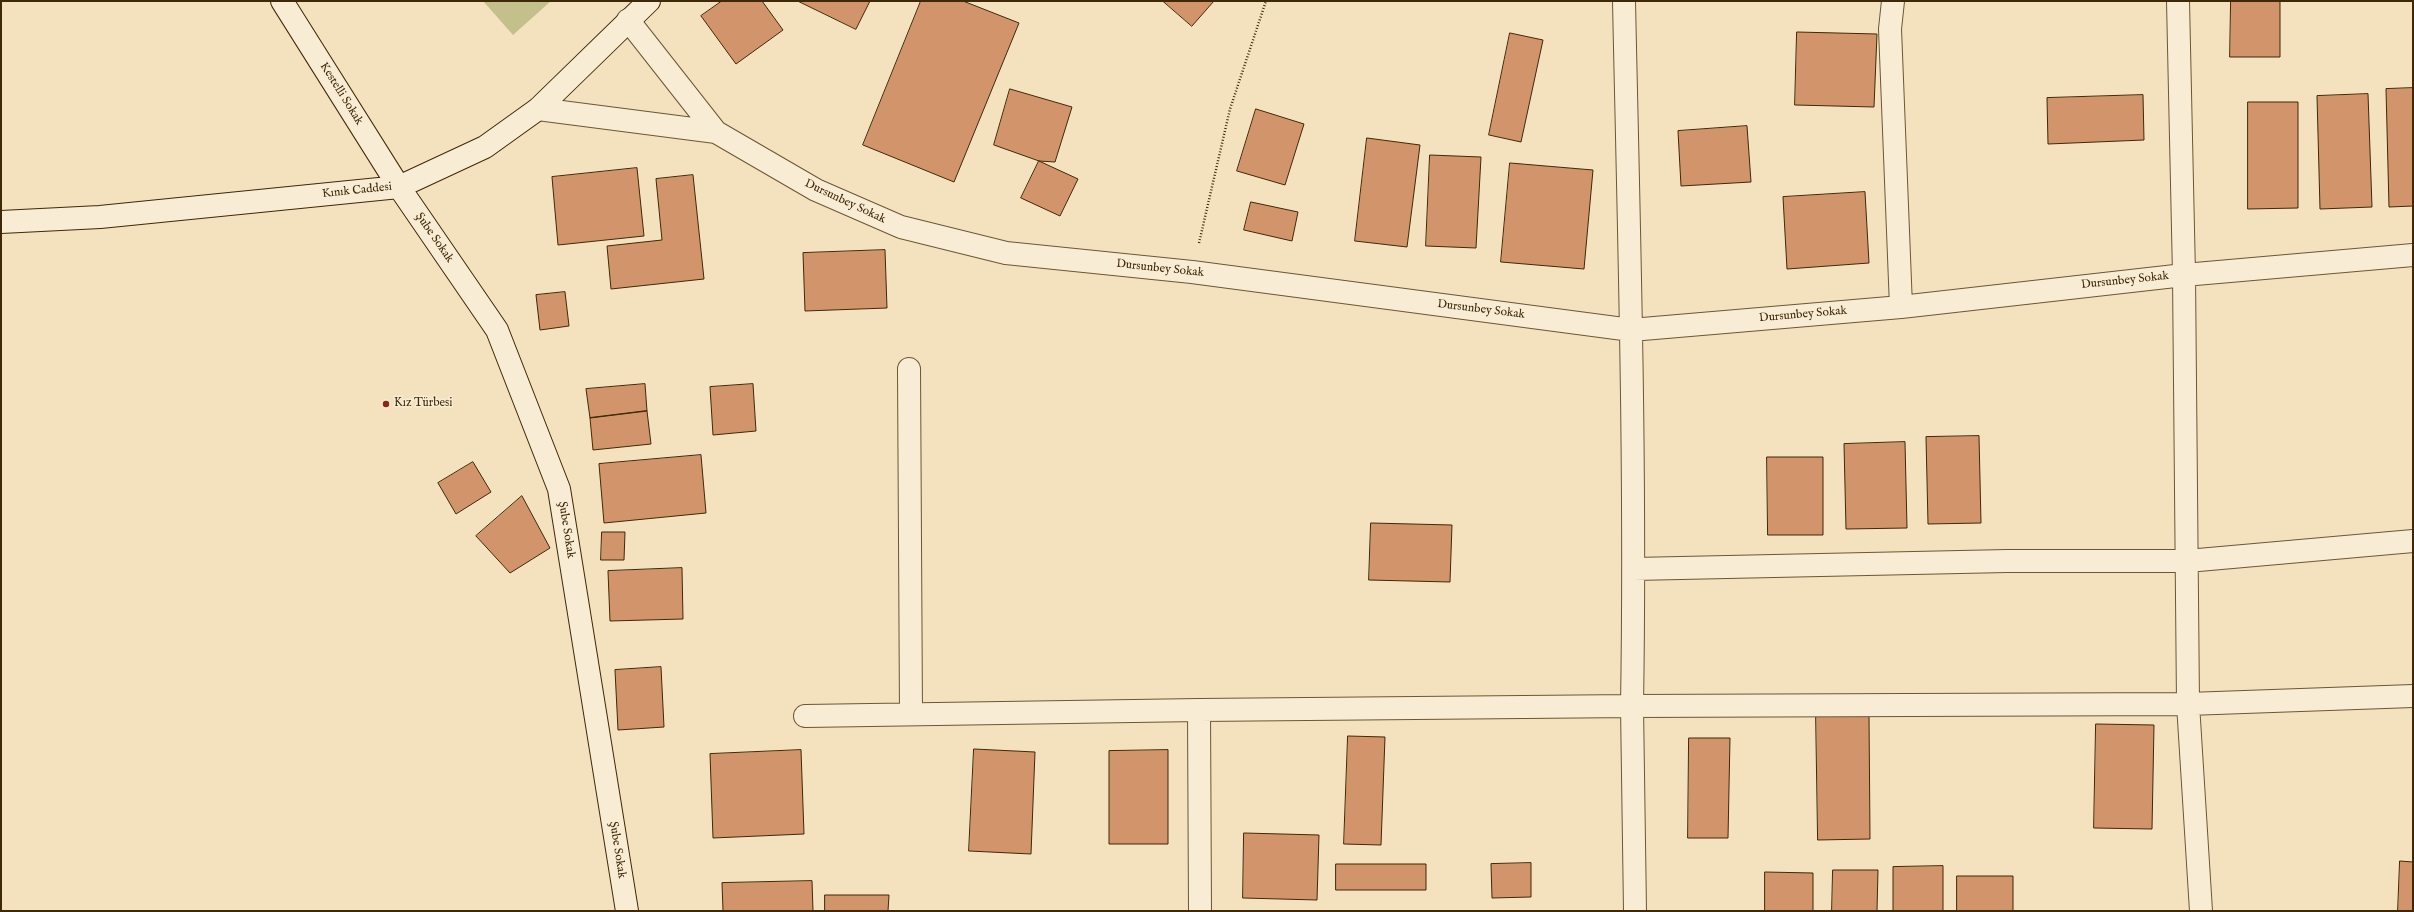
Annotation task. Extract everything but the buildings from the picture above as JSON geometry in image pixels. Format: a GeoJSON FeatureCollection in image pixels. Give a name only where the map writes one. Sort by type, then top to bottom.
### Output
{"type":"FeatureCollection","features":[{"type":"Feature","properties":{"kind":"street","name":"Kestelli Sokak"},"geometry":{"type":"LineString","coordinates":[[282,1],[399,187]]}},
{"type":"Feature","properties":{"kind":"street","name":"Kınık Caddesi"},"geometry":{"type":"LineString","coordinates":[[1,222],[100,217],[399,187],[484,147],[538,109],[649,1]]}},
{"type":"Feature","properties":{"kind":"street"},"geometry":{"type":"LineString","coordinates":[[1624,1],[1631,330],[1634,569],[1632,706],[1635,911]]}},
{"type":"Feature","properties":{"kind":"street"},"geometry":{"type":"LineString","coordinates":[[1893,1],[1890,29],[1901,307]]}},
{"type":"Feature","properties":{"kind":"street"},"geometry":{"type":"LineString","coordinates":[[2178,1],[2184,275],[2188,704],[2201,911]]}},
{"type":"Feature","properties":{"kind":"street","name":"Dursunbey Sokak"},"geometry":{"type":"LineString","coordinates":[[628,20],[716,132],[816,190],[901,228],[1006,253],[1192,272],[1631,330],[1901,307],[2184,275],[2413,256]]}},
{"type":"Feature","properties":{"kind":"street"},"geometry":{"type":"LineString","coordinates":[[538,109],[716,132]]}},
{"type":"Feature","properties":{"kind":"street","name":"Şube Sokak"},"geometry":{"type":"LineString","coordinates":[[399,187],[497,330],[559,489],[627,911]]}},
{"type":"Feature","properties":{"kind":"street"},"geometry":{"type":"LineString","coordinates":[[909,369],[911,714]]}},
{"type":"Feature","properties":{"kind":"street"},"geometry":{"type":"LineString","coordinates":[[1634,569],[2007,561],[2187,561],[2413,542]]}},
{"type":"Feature","properties":{"kind":"street"},"geometry":{"type":"LineString","coordinates":[[806,716],[1199,710],[1632,706],[2188,704],[2413,696]]}},
{"type":"Feature","properties":{"kind":"street"},"geometry":{"type":"LineString","coordinates":[[1199,710],[1200,911]]}},
{"type":"Feature","properties":{"kind":"path"},"geometry":{"type":"LineString","coordinates":[[1192,272],[1230,108],[1266,1]]}},
{"type":"Feature","properties":{"kind":"shaded area"},"geometry":{"type":"Polygon","coordinates":[[[483,1],[551,1],[513,35],[483,1]]]}},
{"type":"Feature","properties":{"kind":"place","name":"Kız Türbesi"},"geometry":{"type":"Point","coordinates":[386,404]}}]}
